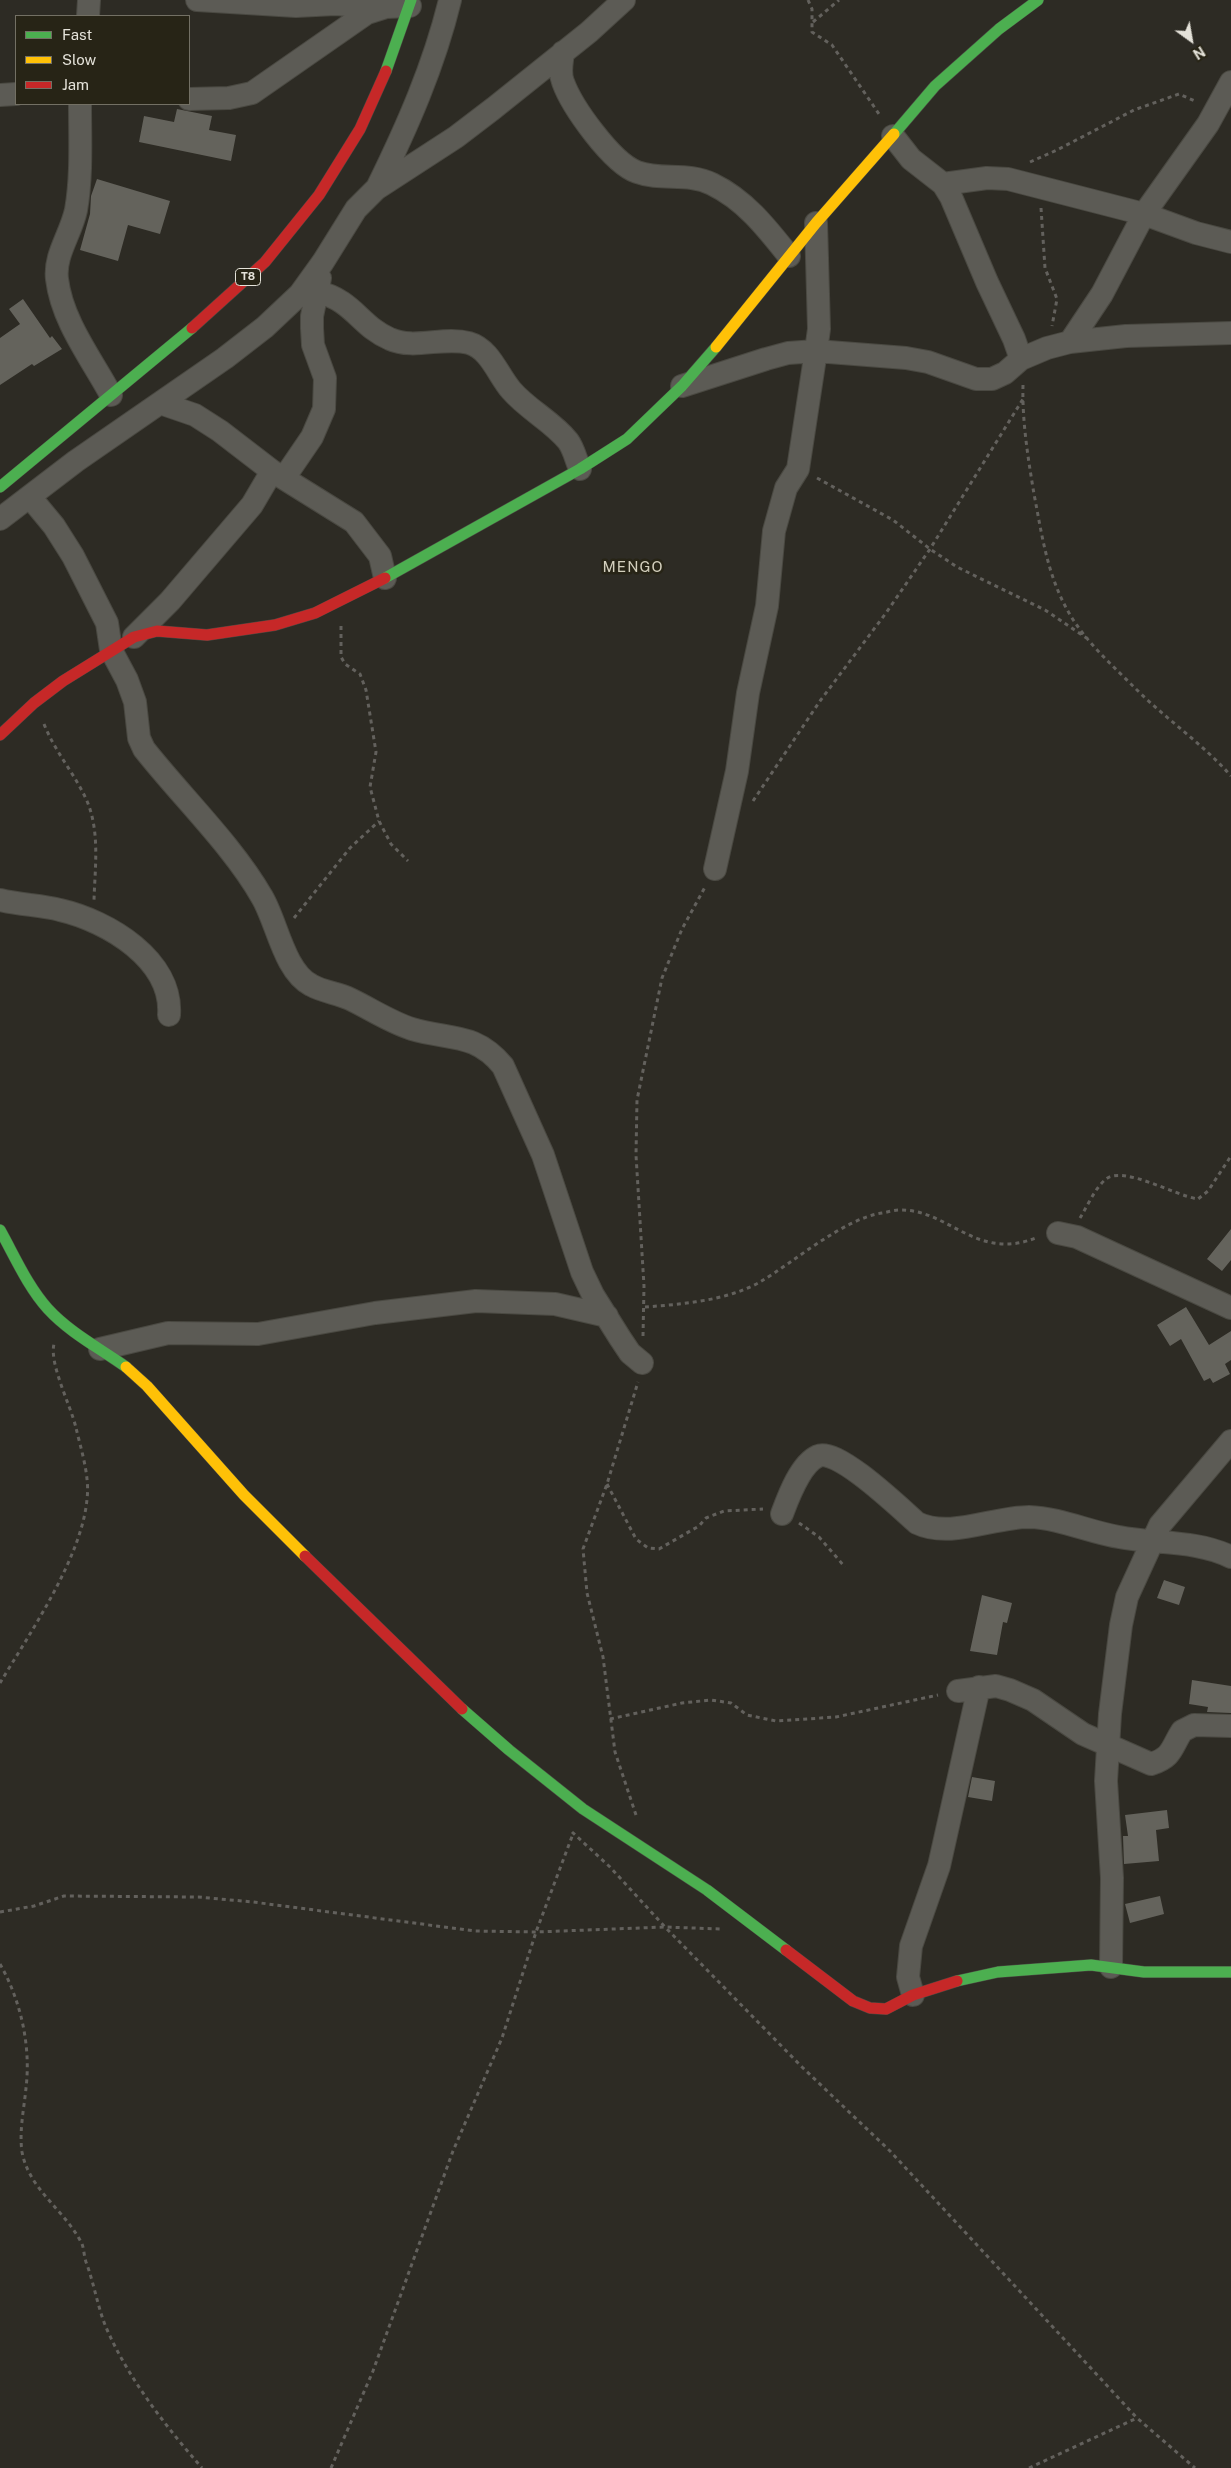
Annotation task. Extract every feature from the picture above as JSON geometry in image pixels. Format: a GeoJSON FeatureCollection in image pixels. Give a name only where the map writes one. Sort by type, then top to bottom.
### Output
{"type":"FeatureCollection","features":[{"type":"Feature","properties":{"kind":"main road"},"geometry":{"type":"LineString","coordinates":[[0,735],[34,703],[110,650],[134,637],[157,631],[207,635],[238,632],[315,613],[385,578],[580,469],[627,439],[682,386],[736,324],[816,223],[935,86],[999,29],[1038,0]]}},
{"type":"Feature","properties":{"kind":"main road","name":"T8"},"geometry":{"type":"LineString","coordinates":[[0,487],[192,328],[265,262],[319,195],[360,129],[387,68],[410,3]]}},
{"type":"Feature","properties":{"kind":"main road"},"geometry":{"type":"LineString","coordinates":[[0,1230],[37,1296],[63,1323],[126,1367],[147,1386],[244,1495],[390,1642],[466,1713],[543,1778],[622,1836],[707,1890],[853,2001],[870,2008],[886,2009],[912,1996],[949,1983],[998,1972],[1043,1967],[1111,1967],[1144,1972],[1231,1972]]}},
{"type":"Feature","properties":{"kind":"street"},"geometry":{"type":"LineString","coordinates":[[88,15],[89,0]]}},
{"type":"Feature","properties":{"kind":"street"},"geometry":{"type":"LineString","coordinates":[[197,0],[296,6],[334,2],[386,7]]}},
{"type":"Feature","properties":{"kind":"street"},"geometry":{"type":"LineString","coordinates":[[376,188],[413,111],[442,32],[450,0]]}},
{"type":"Feature","properties":{"kind":"street"},"geometry":{"type":"LineString","coordinates":[[0,519],[265,327],[300,294],[323,262],[356,209],[376,188],[456,137],[563,52],[624,0]]}},
{"type":"Feature","properties":{"kind":"street"},"geometry":{"type":"LineString","coordinates":[[190,98],[228,98],[252,93],[367,13],[386,7],[410,3]]}},
{"type":"Feature","properties":{"kind":"street"},"geometry":{"type":"LineString","coordinates":[[563,52],[560,72],[563,84],[588,124],[620,162],[635,172],[648,176],[687,177],[712,184],[734,197],[759,218],[789,256]]}},
{"type":"Feature","properties":{"kind":"street"},"geometry":{"type":"LineString","coordinates":[[1070,342],[1111,277],[1144,214],[1215,112],[1231,82]]}},
{"type":"Feature","properties":{"kind":"street"},"geometry":{"type":"LineString","coordinates":[[0,94],[15,94]]}},
{"type":"Feature","properties":{"kind":"street"},"geometry":{"type":"LineString","coordinates":[[80,105],[80,151],[76,208],[67,241],[59,254],[57,278],[67,319],[112,395]]}},
{"type":"Feature","properties":{"kind":"street"},"geometry":{"type":"LineString","coordinates":[[893,136],[911,159],[943,184],[951,197],[1021,359]]}},
{"type":"Feature","properties":{"kind":"street"},"geometry":{"type":"LineString","coordinates":[[943,184],[987,178],[1008,179],[1144,214],[1231,242]]}},
{"type":"Feature","properties":{"kind":"street"},"geometry":{"type":"LineString","coordinates":[[715,869],[737,770],[746,702],[767,606],[774,531],[778,510],[786,488],[798,469],[819,329],[816,223]]}},
{"type":"Feature","properties":{"kind":"street"},"geometry":{"type":"LineString","coordinates":[[134,637],[170,601],[312,437],[324,409],[325,378],[314,345],[312,328],[312,316],[323,262]]}},
{"type":"Feature","properties":{"kind":"street"},"geometry":{"type":"LineString","coordinates":[[318,292],[331,295],[347,304],[382,336],[399,343],[456,341],[470,343],[480,348],[513,393],[558,430],[569,443],[580,469]]}},
{"type":"Feature","properties":{"kind":"street"},"geometry":{"type":"LineString","coordinates":[[682,386],[773,357],[816,351],[906,358],[928,362],[976,379],[992,379],[1005,373],[1021,359],[1047,348],[1070,342],[1126,336],[1231,333]]}},
{"type":"Feature","properties":{"kind":"street"},"geometry":{"type":"LineString","coordinates":[[160,403],[195,415],[220,430],[278,474],[354,522],[380,556],[385,578]]}},
{"type":"Feature","properties":{"kind":"street"},"geometry":{"type":"LineString","coordinates":[[30,497],[54,526],[107,624],[110,650],[127,680],[135,702],[139,738],[144,749],[230,852],[255,887],[271,913],[280,940],[299,976],[311,985],[350,999],[413,1029],[460,1037],[480,1044],[494,1055],[503,1066],[521,1100],[556,1190],[574,1252],[593,1295],[630,1353],[642,1363]]}},
{"type":"Feature","properties":{"kind":"street"},"geometry":{"type":"LineString","coordinates":[[0,900],[61,910],[112,931],[152,963],[166,987],[170,1000],[169,1015]]}},
{"type":"Feature","properties":{"kind":"street"},"geometry":{"type":"LineString","coordinates":[[1063,1234],[1175,1281],[1231,1308]]}},
{"type":"Feature","properties":{"kind":"street"},"geometry":{"type":"LineString","coordinates":[[100,1349],[168,1333],[258,1334],[374,1313],[476,1301],[555,1304],[607,1316]]}},
{"type":"Feature","properties":{"kind":"street"},"geometry":{"type":"LineString","coordinates":[[1111,1967],[1112,1878],[1106,1781],[1121,1625],[1127,1597],[1150,1542],[1160,1525],[1231,1441]]}},
{"type":"Feature","properties":{"kind":"street"},"geometry":{"type":"LineString","coordinates":[[782,1514],[789,1494],[806,1466],[817,1456],[829,1455],[859,1473],[917,1523],[928,1528],[955,1528],[982,1522],[1030,1517],[1052,1520],[1116,1537],[1203,1547],[1230,1555]]}},
{"type":"Feature","properties":{"kind":"street"},"geometry":{"type":"LineString","coordinates":[[912,1996],[908,1976],[911,1946],[938,1866],[968,1689],[996,1686],[1033,1700],[1064,1723],[1108,1746],[1152,1764],[1164,1760],[1171,1752],[1182,1731],[1194,1725],[1231,1726]]}},
{"type":"Feature","properties":{"kind":"path"},"geometry":{"type":"LineString","coordinates":[[808,0],[812,9],[812,32],[832,45],[893,136]]}},
{"type":"Feature","properties":{"kind":"path"},"geometry":{"type":"LineString","coordinates":[[813,22],[839,0]]}},
{"type":"Feature","properties":{"kind":"path"},"geometry":{"type":"LineString","coordinates":[[1028,162],[1057,150],[1118,117],[1179,94],[1215,112]]}},
{"type":"Feature","properties":{"kind":"path"},"geometry":{"type":"LineString","coordinates":[[1037,185],[1043,218],[1045,268],[1057,299],[1047,348]]}},
{"type":"Feature","properties":{"kind":"path"},"geometry":{"type":"LineString","coordinates":[[1021,359],[1024,374],[1023,398],[1029,460],[1045,555],[1052,577],[1069,614],[1092,643],[1137,690],[1206,749],[1231,776]]}},
{"type":"Feature","properties":{"kind":"path"},"geometry":{"type":"LineString","coordinates":[[748,808],[820,701],[886,613],[930,549],[1023,398]]}},
{"type":"Feature","properties":{"kind":"path"},"geometry":{"type":"LineString","coordinates":[[798,469],[893,520],[930,549],[977,577],[1052,614],[1092,643]]}},
{"type":"Feature","properties":{"kind":"path"},"geometry":{"type":"LineString","coordinates":[[334,604],[341,627],[341,657],[345,664],[360,674],[366,690],[376,752],[370,787],[379,821],[391,844],[408,861]]}},
{"type":"Feature","properties":{"kind":"path"},"geometry":{"type":"LineString","coordinates":[[34,703],[50,740],[87,802],[92,819],[96,836],[93,922]]}},
{"type":"Feature","properties":{"kind":"path"},"geometry":{"type":"LineString","coordinates":[[280,940],[324,878],[350,848],[379,821]]}},
{"type":"Feature","properties":{"kind":"path"},"geometry":{"type":"LineString","coordinates":[[638,1820],[615,1752],[603,1657],[587,1593],[583,1549],[607,1484],[636,1392],[642,1363],[645,1307],[637,1196],[636,1123],[638,1100],[654,1009],[669,959],[682,929],[715,869]]}},
{"type":"Feature","properties":{"kind":"path"},"geometry":{"type":"LineString","coordinates":[[645,1307],[700,1301],[725,1296],[758,1283],[836,1233],[873,1214],[901,1210],[917,1212],[935,1218],[972,1237],[990,1242],[1020,1242],[1046,1233],[1063,1234],[1105,1179],[1114,1174],[1135,1177],[1184,1197],[1198,1199],[1208,1191],[1231,1156]]}},
{"type":"Feature","properties":{"kind":"path"},"geometry":{"type":"LineString","coordinates":[[0,1683],[54,1590],[83,1525],[88,1497],[71,1409],[54,1355],[56,1336],[63,1323]]}},
{"type":"Feature","properties":{"kind":"path"},"geometry":{"type":"LineString","coordinates":[[607,1484],[636,1539],[648,1548],[658,1549],[699,1526],[706,1518],[724,1511],[762,1508],[782,1514],[819,1537],[845,1567]]}},
{"type":"Feature","properties":{"kind":"path"},"geometry":{"type":"LineString","coordinates":[[610,1719],[682,1703],[711,1700],[731,1703],[747,1716],[776,1721],[836,1717],[968,1689]]}},
{"type":"Feature","properties":{"kind":"path"},"geometry":{"type":"LineString","coordinates":[[567,1827],[610,1867],[802,2067],[890,2151],[1137,2418],[1196,2468]]}},
{"type":"Feature","properties":{"kind":"path"},"geometry":{"type":"LineString","coordinates":[[331,2468],[373,2371],[453,2151],[502,2038],[536,1932],[573,1834]]}},
{"type":"Feature","properties":{"kind":"path"},"geometry":{"type":"LineString","coordinates":[[0,1912],[34,1906],[64,1896],[198,1897],[253,1902],[476,1931],[536,1932],[665,1926],[721,1929]]}},
{"type":"Feature","properties":{"kind":"path"},"geometry":{"type":"LineString","coordinates":[[0,1964],[20,2013],[26,2041],[28,2066],[22,2115],[22,2152],[29,2172],[82,2244],[100,2311],[109,2335],[138,2384],[171,2432],[202,2468]]}},
{"type":"Feature","properties":{"kind":"path"},"geometry":{"type":"LineString","coordinates":[[1029,2468],[1137,2418]]}},
{"type":"Feature","properties":{"kind":"building"},"geometry":{"type":"Polygon","coordinates":[[[177,109],[212,116],[209,130],[236,135],[231,161],[139,142],[144,116],[174,122],[177,109]]]}},
{"type":"Feature","properties":{"kind":"building"},"geometry":{"type":"Polygon","coordinates":[[[97,179],[170,201],[160,234],[128,225],[118,261],[80,250],[90,214],[91,196],[97,179]]]}},
{"type":"Feature","properties":{"kind":"building"},"geometry":{"type":"Polygon","coordinates":[[[23,299],[50,338],[52,336],[62,349],[34,366],[32,364],[0,385],[0,338],[20,324],[9,309],[23,299]]]}},
{"type":"Feature","properties":{"kind":"building"},"geometry":{"type":"Polygon","coordinates":[[[1231,1229],[1231,1260],[1222,1271],[1207,1259],[1231,1229]]]}},
{"type":"Feature","properties":{"kind":"building"},"geometry":{"type":"Polygon","coordinates":[[[1186,1307],[1209,1345],[1231,1331],[1231,1360],[1225,1364],[1230,1374],[1213,1383],[1210,1378],[1204,1381],[1181,1339],[1170,1346],[1157,1325],[1186,1307]]]}},
{"type":"Feature","properties":{"kind":"building"},"geometry":{"type":"Polygon","coordinates":[[[1164,1580],[1185,1587],[1179,1605],[1157,1598],[1164,1580]]]}},
{"type":"Feature","properties":{"kind":"building"},"geometry":{"type":"Polygon","coordinates":[[[982,1595],[1012,1603],[1007,1623],[1003,1622],[997,1655],[970,1651],[982,1595]]]}},
{"type":"Feature","properties":{"kind":"building"},"geometry":{"type":"Polygon","coordinates":[[[1192,1680],[1231,1686],[1231,1713],[1207,1712],[1208,1707],[1189,1704],[1192,1680]]]}},
{"type":"Feature","properties":{"kind":"building"},"geometry":{"type":"Polygon","coordinates":[[[972,1777],[995,1781],[992,1801],[968,1797],[972,1777]]]}},
{"type":"Feature","properties":{"kind":"building"},"geometry":{"type":"Polygon","coordinates":[[[1167,1810],[1169,1828],[1156,1830],[1159,1861],[1124,1864],[1123,1836],[1128,1836],[1125,1815],[1167,1810]]]}},
{"type":"Feature","properties":{"kind":"building"},"geometry":{"type":"Polygon","coordinates":[[[1160,1896],[1164,1914],[1130,1923],[1125,1904],[1160,1896]]]}},
{"type":"Feature","properties":{"kind":"traffic: fast"},"geometry":{"type":"LineString","coordinates":[[386,71],[411,0]]}},
{"type":"Feature","properties":{"kind":"traffic: fast"},"geometry":{"type":"LineString","coordinates":[[894,134],[935,86],[999,29],[1038,0]]}},
{"type":"Feature","properties":{"kind":"traffic: fast"},"geometry":{"type":"LineString","coordinates":[[0,487],[192,328]]}},
{"type":"Feature","properties":{"kind":"traffic: fast"},"geometry":{"type":"LineString","coordinates":[[385,578],[580,469],[627,439],[682,386],[716,347]]}},
{"type":"Feature","properties":{"kind":"traffic: fast"},"geometry":{"type":"LineString","coordinates":[[0,1230],[28,1281],[48,1309],[76,1333],[126,1367]]}},
{"type":"Feature","properties":{"kind":"traffic: fast"},"geometry":{"type":"LineString","coordinates":[[462,1709],[509,1750],[583,1809],[707,1890],[786,1950]]}},
{"type":"Feature","properties":{"kind":"traffic: fast"},"geometry":{"type":"LineString","coordinates":[[957,1981],[998,1972],[1091,1965],[1144,1972],[1231,1972]]}},
{"type":"Feature","properties":{"kind":"traffic: slow"},"geometry":{"type":"LineString","coordinates":[[716,347],[816,223],[894,134]]}},
{"type":"Feature","properties":{"kind":"traffic: slow"},"geometry":{"type":"LineString","coordinates":[[126,1367],[147,1386],[244,1495],[305,1556]]}},
{"type":"Feature","properties":{"kind":"traffic: jam"},"geometry":{"type":"LineString","coordinates":[[192,328],[265,262],[319,195],[360,129],[386,71]]}},
{"type":"Feature","properties":{"kind":"traffic: jam"},"geometry":{"type":"LineString","coordinates":[[0,735],[34,703],[63,681],[134,637],[157,631],[207,635],[275,625],[315,613],[385,578]]}},
{"type":"Feature","properties":{"kind":"traffic: jam"},"geometry":{"type":"LineString","coordinates":[[305,1556],[462,1709]]}},
{"type":"Feature","properties":{"kind":"traffic: jam"},"geometry":{"type":"LineString","coordinates":[[786,1950],[853,2001],[870,2008],[886,2009],[913,1995],[957,1981]]}},
{"type":"Feature","properties":{"kind":"district","name":"MENGO"},"geometry":{"type":"Point","coordinates":[633,567]}}]}
